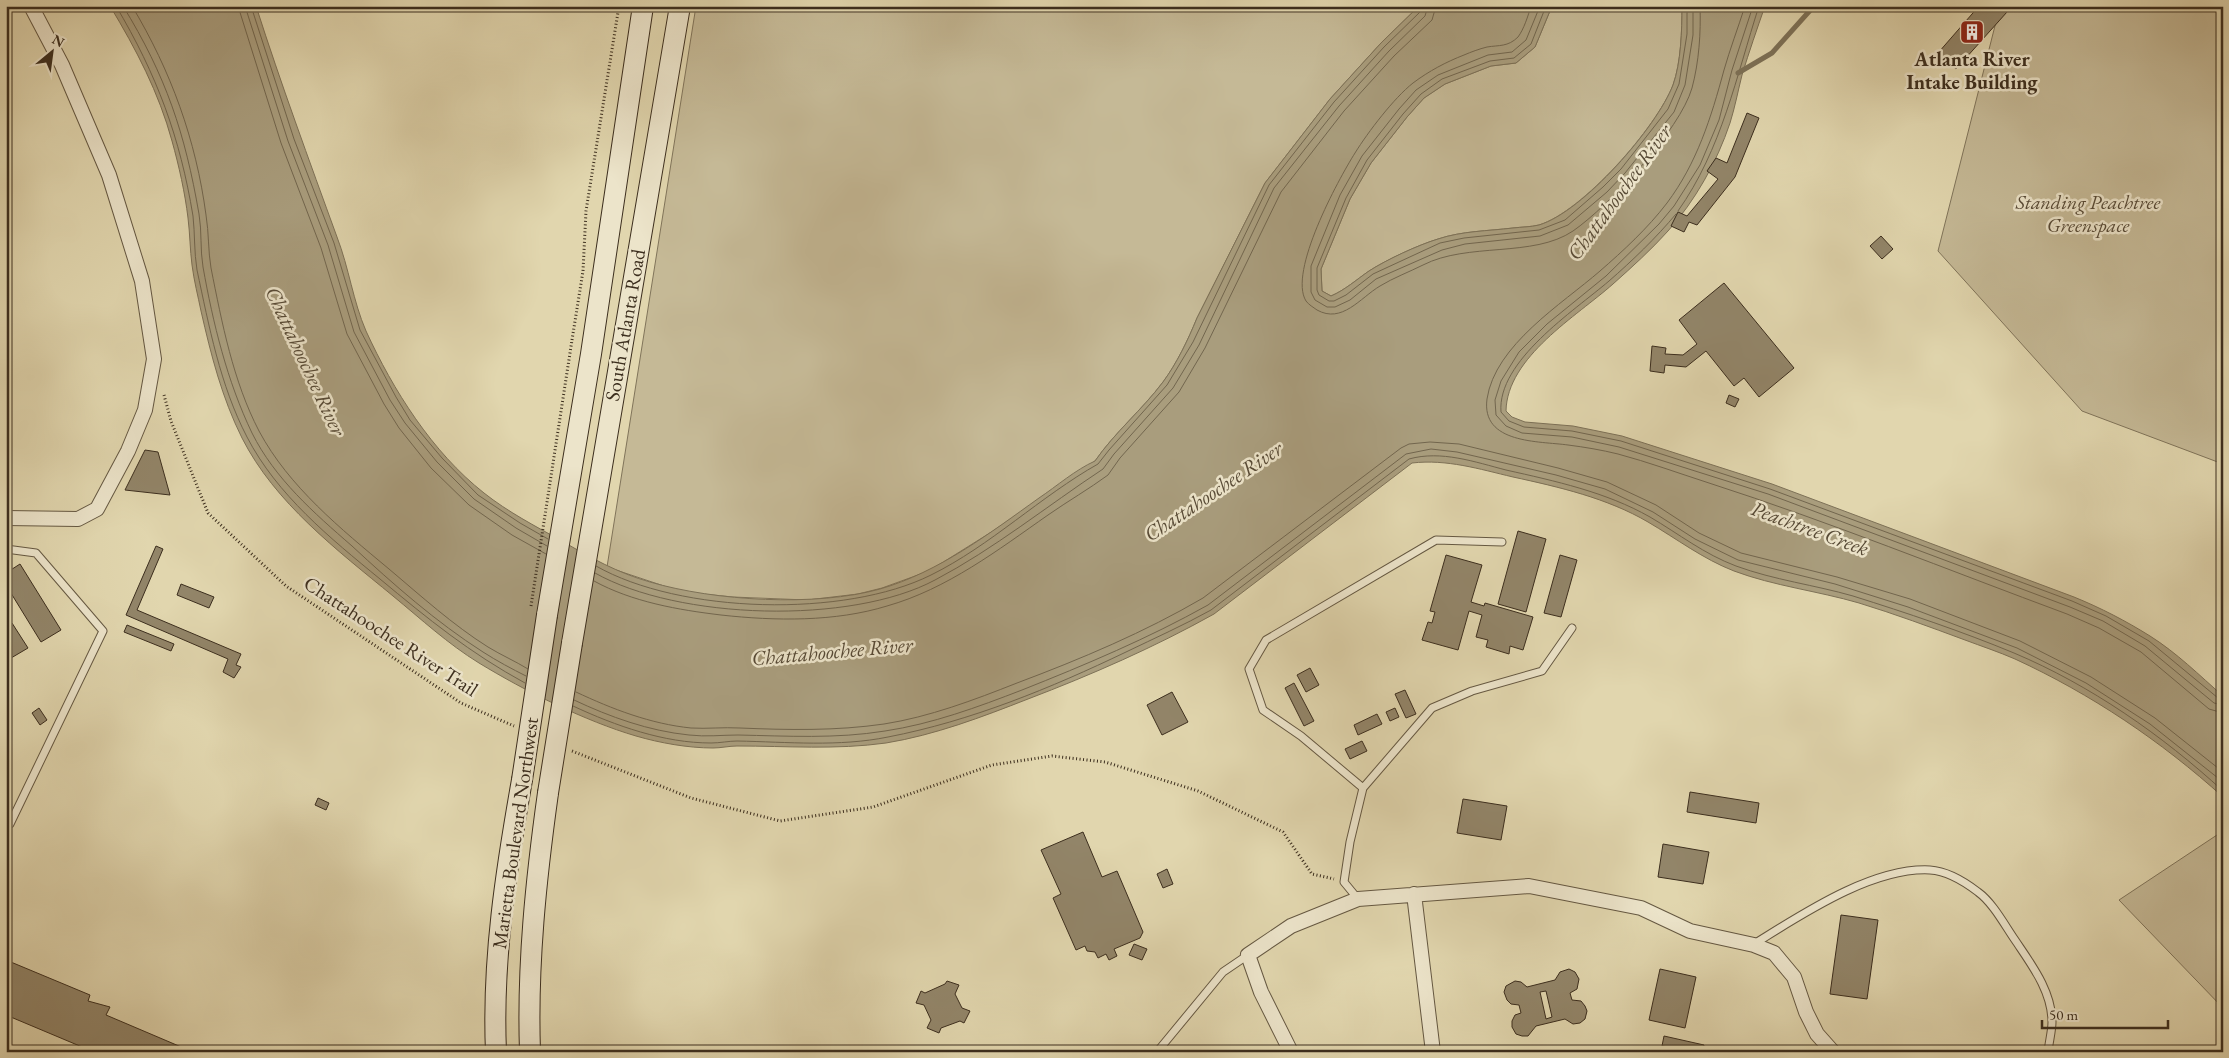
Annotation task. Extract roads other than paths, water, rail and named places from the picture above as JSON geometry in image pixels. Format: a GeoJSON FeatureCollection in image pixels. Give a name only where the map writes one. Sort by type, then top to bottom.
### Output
{"type":"FeatureCollection","features":[{"type":"Feature","properties":{"kind":"main road","name":"South Atlanta Road"},"geometry":{"type":"LineString","coordinates":[[538,615],[591,354],[643,6]]}},
{"type":"Feature","properties":{"kind":"main road","name":"South Atlanta Road"},"geometry":{"type":"LineString","coordinates":[[572,643],[617,366],[680,6]]}},
{"type":"Feature","properties":{"kind":"main road","name":"Marietta Boulevard Northwest"},"geometry":{"type":"LineString","coordinates":[[496,1052],[495,992],[499,931],[522,780],[538,615]]}},
{"type":"Feature","properties":{"kind":"main road","name":"Marietta Boulevard Northwest"},"geometry":{"type":"LineString","coordinates":[[530,1052],[532,934],[537,873],[572,643]]}},
{"type":"Feature","properties":{"kind":"street"},"geometry":{"type":"LineString","coordinates":[[6,518],[78,519],[97,509],[128,451],[145,410],[154,358],[142,281],[109,175],[62,65],[31,6]]}},
{"type":"Feature","properties":{"kind":"street"},"geometry":{"type":"LineString","coordinates":[[1291,1052],[1261,992],[1248,955],[1291,926],[1358,899],[1529,886],[1640,908],[1690,932],[1754,945],[1774,952],[1794,977],[1806,1012],[1817,1034],[1833,1052]]}},
{"type":"Feature","properties":{"kind":"street"},"geometry":{"type":"LineString","coordinates":[[1414,894],[1433,1052]]}},
{"type":"Feature","properties":{"kind":"lane"},"geometry":{"type":"LineString","coordinates":[[1363,788],[1301,736],[1263,710],[1249,669],[1266,640],[1436,540],[1502,542]]}},
{"type":"Feature","properties":{"kind":"lane"},"geometry":{"type":"LineString","coordinates":[[6,549],[36,553],[104,631],[10,824],[6,826]]}},
{"type":"Feature","properties":{"kind":"lane"},"geometry":{"type":"LineString","coordinates":[[1358,899],[1344,882],[1350,842],[1363,788],[1432,708],[1472,691],[1542,671],[1572,628]]}},
{"type":"Feature","properties":{"kind":"lane"},"geometry":{"type":"LineString","coordinates":[[1754,945],[1810,909],[1865,883],[1912,871],[1932,870],[1957,878],[1979,892],[2033,966],[2046,992],[2052,1021],[2048,1052]]}},
{"type":"Feature","properties":{"kind":"lane"},"geometry":{"type":"LineString","coordinates":[[1157,1052],[1223,972],[1248,955]]}},
{"type":"Feature","properties":{"kind":"water"},"geometry":{"type":"Polygon","coordinates":[[[110,6],[256,6],[341,249],[366,331],[401,397],[447,459],[465,477],[493,500],[522,519],[616,570],[650,582],[704,594],[796,600],[854,595],[902,582],[923,573],[983,538],[1073,473],[1095,461],[1111,440],[1155,392],[1173,367],[1265,183],[1330,99],[1381,43],[1419,6],[1552,6],[1535,47],[1516,63],[1491,66],[1445,84],[1424,98],[1371,163],[1350,199],[1321,269],[1322,291],[1331,296],[1384,262],[1447,236],[1536,226],[1557,217],[1597,186],[1616,166],[1652,123],[1664,103],[1673,85],[1678,67],[1682,6],[1765,6],[1742,75],[1725,138],[1696,194],[1678,219],[1648,252],[1613,284],[1546,339],[1531,356],[1518,373],[1509,391],[1506,411],[1512,417],[1525,422],[1573,426],[1622,436],[1772,484],[2074,597],[2123,620],[2150,636],[2188,664],[2223,696],[2223,797],[2175,757],[2124,720],[2071,687],[2015,659],[1926,625],[1859,603],[1765,581],[1734,571],[1701,555],[1648,522],[1599,500],[1565,489],[1488,471],[1438,462],[1412,463],[1214,614],[1122,660],[958,725],[904,740],[830,747],[737,746],[703,748],[655,741],[616,730],[516,684],[479,663],[446,640],[329,543],[290,504],[256,462],[235,423],[209,344],[193,271],[183,189],[167,123],[146,72],[110,6]]]}},
{"type":"Feature","properties":{"kind":"waterway"},"geometry":{"type":"LineString","coordinates":[[1738,73],[1772,53],[1814,6]]}},
{"type":"Feature","properties":{"kind":"place","name":"Atlanta River Intake Building"},"geometry":{"type":"Point","coordinates":[1972,32]}},
{"type":"Feature","properties":{"kind":"water label","name":"Chattahoochee River"},"geometry":{"type":"Point","coordinates":[1619,192]}},
{"type":"Feature","properties":{"kind":"water label","name":"Chattahoochee River"},"geometry":{"type":"Point","coordinates":[306,361]}},
{"type":"Feature","properties":{"kind":"water label","name":"Chattahoochee River"},"geometry":{"type":"Point","coordinates":[1213,491]}},
{"type":"Feature","properties":{"kind":"water label","name":"Peachtree Creek"},"geometry":{"type":"Point","coordinates":[1810,528]}},
{"type":"Feature","properties":{"kind":"water label","name":"Chattahoochee River"},"geometry":{"type":"Point","coordinates":[832,651]}},
{"type":"Feature","properties":{"kind":"park label","name":"Standing Peachtree Greenspace"},"geometry":{"type":"Point","coordinates":[2088,214]}}]}
